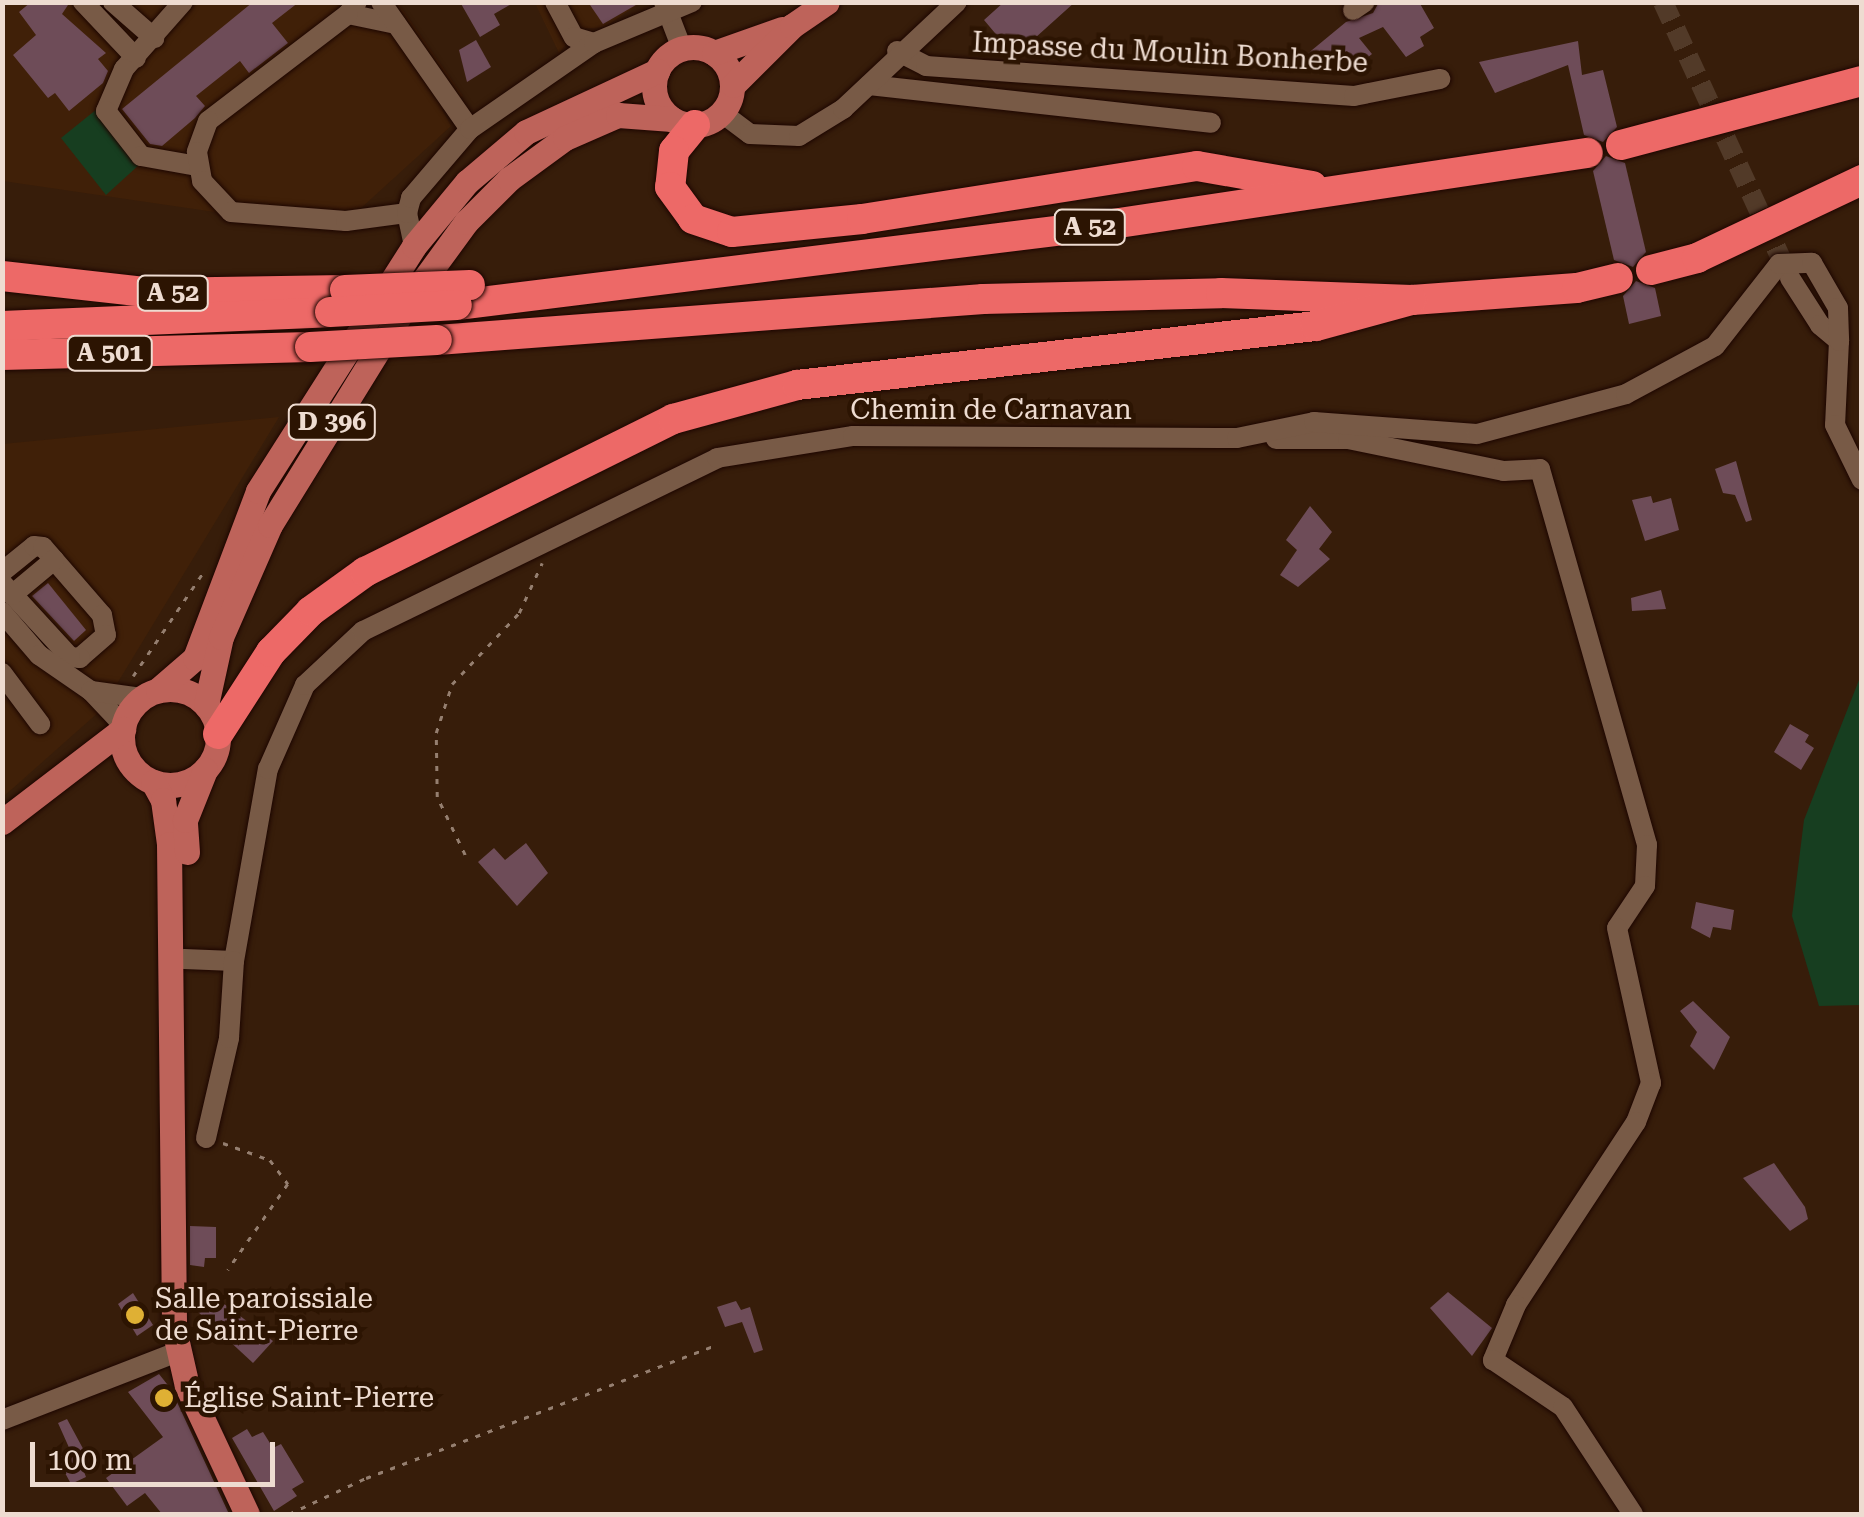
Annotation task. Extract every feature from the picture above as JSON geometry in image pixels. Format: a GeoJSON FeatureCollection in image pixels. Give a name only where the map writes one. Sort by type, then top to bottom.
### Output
{"type":"FeatureCollection","features":[{"type":"Feature","properties":{"kind":"highway"},"geometry":{"type":"LineString","coordinates":[[1621,145],[1862,81]]}},
{"type":"Feature","properties":{"kind":"highway"},"geometry":{"type":"LineString","coordinates":[[696,119],[674,151],[670,187],[693,220],[732,232],[862,220],[1197,166],[1340,191]]}},
{"type":"Feature","properties":{"kind":"highway","name":"A 52"},"geometry":{"type":"LineString","coordinates":[[670,276],[841,261],[1588,153]]}},
{"type":"Feature","properties":{"kind":"highway"},"geometry":{"type":"LineString","coordinates":[[1651,270],[1696,258],[1862,180]]}},
{"type":"Feature","properties":{"kind":"highway","name":"A 52"},"geometry":{"type":"LineString","coordinates":[[2,276],[153,294],[338,301]]}},
{"type":"Feature","properties":{"kind":"highway","name":"A 501"},"geometry":{"type":"LineString","coordinates":[[2,326],[463,295],[670,276]]}},
{"type":"Feature","properties":{"kind":"highway","name":"A 52"},"geometry":{"type":"LineString","coordinates":[[2,374],[218,351],[436,340],[983,299],[1221,293],[1412,300],[1577,288],[1618,278]]}},
{"type":"Feature","properties":{"kind":"highway"},"geometry":{"type":"LineString","coordinates":[[218,734],[271,652],[311,611],[365,572],[672,419],[797,385],[1316,326],[1412,300]]}},
{"type":"Feature","properties":{"kind":"highway","name":"A 501"},"geometry":{"type":"LineString","coordinates":[[2,354],[218,351]]}},
{"type":"Feature","properties":{"kind":"main road"},"geometry":{"type":"LineString","coordinates":[[792,26],[714,52],[682,49],[657,71],[656,100],[696,119],[792,26],[828,2]]}},
{"type":"Feature","properties":{"kind":"main road"},"geometry":{"type":"LineString","coordinates":[[714,52],[733,86]]}},
{"type":"Feature","properties":{"kind":"main road","name":"D 396"},"geometry":{"type":"LineString","coordinates":[[141,692],[195,658],[258,491],[414,246],[468,182],[526,132],[657,71]]}},
{"type":"Feature","properties":{"kind":"main road","name":"D 396"},"geometry":{"type":"LineString","coordinates":[[206,705],[221,636],[270,525],[407,303],[466,222],[565,138],[618,116],[696,119]]}},
{"type":"Feature","properties":{"kind":"main road"},"geometry":{"type":"LineString","coordinates":[[2,822],[123,727],[141,692],[192,694],[206,705],[218,734],[185,820],[184,959],[170,1127]]}},
{"type":"Feature","properties":{"kind":"main road"},"geometry":{"type":"LineString","coordinates":[[123,727],[128,760],[163,800],[169,844],[170,1127],[177,1352],[247,1514]]}},
{"type":"Feature","properties":{"kind":"main road"},"geometry":{"type":"LineString","coordinates":[[31,803],[100,770],[171,785],[205,770]]}},
{"type":"Feature","properties":{"kind":"street"},"geometry":{"type":"LineString","coordinates":[[183,2],[136,58],[106,111],[140,156],[198,166]]}},
{"type":"Feature","properties":{"kind":"street"},"geometry":{"type":"LineString","coordinates":[[381,2],[470,129]]}},
{"type":"Feature","properties":{"kind":"street"},"geometry":{"type":"LineString","coordinates":[[554,2],[574,37],[594,43]]}},
{"type":"Feature","properties":{"kind":"street"},"geometry":{"type":"LineString","coordinates":[[414,246],[407,213],[422,181],[470,129],[594,43],[666,7],[692,2]]}},
{"type":"Feature","properties":{"kind":"street"},"geometry":{"type":"LineString","coordinates":[[696,119],[750,134],[800,136],[869,85],[897,52],[956,2]]}},
{"type":"Feature","properties":{"kind":"street"},"geometry":{"type":"LineString","coordinates":[[99,4],[154,38]]}},
{"type":"Feature","properties":{"kind":"street"},"geometry":{"type":"LineString","coordinates":[[99,4],[136,58]]}},
{"type":"Feature","properties":{"kind":"street"},"geometry":{"type":"LineString","coordinates":[[666,7],[682,49]]}},
{"type":"Feature","properties":{"kind":"street"},"geometry":{"type":"LineString","coordinates":[[396,24],[353,8],[208,121],[198,166],[210,196],[231,212],[346,221],[407,213]]}},
{"type":"Feature","properties":{"kind":"street","name":"Impasse du Moulin Bonherbe"},"geometry":{"type":"LineString","coordinates":[[897,52],[926,66],[1354,96],[1440,79]]}},
{"type":"Feature","properties":{"kind":"street"},"geometry":{"type":"LineString","coordinates":[[869,85],[1211,123]]}},
{"type":"Feature","properties":{"kind":"street","name":"Chemin de Carnavan"},"geometry":{"type":"LineString","coordinates":[[206,1138],[228,1038],[234,962],[268,769],[305,685],[364,631],[529,546],[718,458],[853,436],[1238,438],[1314,422],[1477,434],[1626,394],[1715,346],[1779,264],[1812,263],[1838,308],[1839,342]]}},
{"type":"Feature","properties":{"kind":"street"},"geometry":{"type":"LineString","coordinates":[[1790,278],[1820,325],[1839,342],[1835,426],[1858,470]]}},
{"type":"Feature","properties":{"kind":"street"},"geometry":{"type":"LineString","coordinates":[[1238,438],[1348,439],[1504,471],[1540,469],[1647,844],[1646,886],[1616,928],[1651,1082],[1636,1122],[1516,1305],[1493,1360],[1563,1407],[1633,1514]]}},
{"type":"Feature","properties":{"kind":"street"},"geometry":{"type":"LineString","coordinates":[[2,572],[34,546],[54,560],[102,615],[106,635],[80,658],[58,651],[6,597]]}},
{"type":"Feature","properties":{"kind":"street"},"geometry":{"type":"LineString","coordinates":[[6,597],[54,560]]}},
{"type":"Feature","properties":{"kind":"street"},"geometry":{"type":"LineString","coordinates":[[6,597],[59,673],[91,691],[123,727]]}},
{"type":"Feature","properties":{"kind":"street"},"geometry":{"type":"LineString","coordinates":[[2,673],[40,724]]}},
{"type":"Feature","properties":{"kind":"street"},"geometry":{"type":"LineString","coordinates":[[91,691],[141,692]]}},
{"type":"Feature","properties":{"kind":"street"},"geometry":{"type":"LineString","coordinates":[[184,959],[234,962]]}},
{"type":"Feature","properties":{"kind":"street"},"geometry":{"type":"LineString","coordinates":[[2,1420],[177,1352]]}},
{"type":"Feature","properties":{"kind":"path"},"geometry":{"type":"LineString","coordinates":[[465,855],[438,796],[436,733],[452,684],[519,613],[544,565],[529,546]]}},
{"type":"Feature","properties":{"kind":"path"},"geometry":{"type":"LineString","coordinates":[[141,692],[210,563]]}},
{"type":"Feature","properties":{"kind":"path"},"geometry":{"type":"LineString","coordinates":[[206,1138],[270,1160],[288,1184],[228,1270]]}},
{"type":"Feature","properties":{"kind":"path"},"geometry":{"type":"LineString","coordinates":[[288,1514],[366,1478],[716,1345]]}},
{"type":"Feature","properties":{"kind":"shaded area"},"geometry":{"type":"Polygon","coordinates":[[[2,3],[398,3],[463,96],[442,110],[451,126],[337,230],[3,181],[2,3]]]}},
{"type":"Feature","properties":{"kind":"shaded area"},"geometry":{"type":"Polygon","coordinates":[[[535,3],[640,3],[605,27],[578,29],[559,53],[535,3]]]}},
{"type":"Feature","properties":{"kind":"shaded area"},"geometry":{"type":"Polygon","coordinates":[[[279,417],[101,710],[3,797],[3,444],[279,417]]]}},
{"type":"Feature","properties":{"kind":"green space"},"geometry":{"type":"Polygon","coordinates":[[[97,109],[140,164],[106,195],[61,138],[97,109]]]}},
{"type":"Feature","properties":{"kind":"green space"},"geometry":{"type":"Polygon","coordinates":[[[1861,675],[1861,1005],[1819,1006],[1792,916],[1804,820],[1861,675]]]}},
{"type":"Feature","properties":{"kind":"building"},"geometry":{"type":"Polygon","coordinates":[[[31,2],[70,2],[62,14],[106,53],[98,59],[108,71],[103,83],[69,111],[55,93],[48,98],[13,55],[36,35],[19,12],[31,2]]]}},
{"type":"Feature","properties":{"kind":"building"},"geometry":{"type":"Polygon","coordinates":[[[253,2],[299,2],[272,23],[288,43],[249,73],[240,61],[196,96],[205,106],[195,118],[162,146],[150,144],[122,109],[253,2]]]}},
{"type":"Feature","properties":{"kind":"building"},"geometry":{"type":"Polygon","coordinates":[[[460,2],[515,2],[494,14],[500,25],[480,37],[460,2]]]}},
{"type":"Feature","properties":{"kind":"building"},"geometry":{"type":"Polygon","coordinates":[[[588,2],[641,2],[603,24],[588,2]]]}},
{"type":"Feature","properties":{"kind":"building"},"geometry":{"type":"Polygon","coordinates":[[[1004,2],[1075,2],[1025,47],[1015,35],[1005,45],[984,20],[1004,2]]]}},
{"type":"Feature","properties":{"kind":"building"},"geometry":{"type":"Polygon","coordinates":[[[1379,2],[1419,2],[1434,28],[1420,37],[1424,46],[1406,57],[1383,27],[1359,38],[1372,54],[1358,65],[1347,51],[1316,70],[1306,55],[1346,22],[1373,13],[1379,2]]]}},
{"type":"Feature","properties":{"kind":"building"},"geometry":{"type":"Polygon","coordinates":[[[476,40],[491,67],[467,82],[459,50],[476,40]]]}},
{"type":"Feature","properties":{"kind":"building"},"geometry":{"type":"Polygon","coordinates":[[[1578,41],[1582,75],[1603,70],[1617,127],[1603,142],[1584,135],[1568,65],[1495,93],[1479,62],[1578,41]]]}},
{"type":"Feature","properties":{"kind":"building"},"geometry":{"type":"Polygon","coordinates":[[[1606,156],[1625,163],[1646,252],[1633,267],[1614,260],[1593,171],[1606,156]]]}},
{"type":"Feature","properties":{"kind":"building"},"geometry":{"type":"Polygon","coordinates":[[[1636,281],[1655,288],[1661,316],[1629,324],[1623,296],[1636,281]]]}},
{"type":"Feature","properties":{"kind":"building"},"geometry":{"type":"Polygon","coordinates":[[[1736,461],[1752,520],[1746,522],[1735,495],[1723,493],[1715,469],[1736,461]]]}},
{"type":"Feature","properties":{"kind":"building"},"geometry":{"type":"Polygon","coordinates":[[[1651,496],[1653,503],[1671,498],[1679,530],[1645,541],[1632,500],[1651,496]]]}},
{"type":"Feature","properties":{"kind":"building"},"geometry":{"type":"Polygon","coordinates":[[[1310,506],[1332,532],[1319,549],[1330,559],[1298,587],[1280,575],[1297,550],[1286,540],[1310,506]]]}},
{"type":"Feature","properties":{"kind":"building"},"geometry":{"type":"Polygon","coordinates":[[[48,583],[86,630],[74,641],[32,596],[48,583]]]}},
{"type":"Feature","properties":{"kind":"building"},"geometry":{"type":"Polygon","coordinates":[[[1661,590],[1666,609],[1632,611],[1631,598],[1661,590]]]}},
{"type":"Feature","properties":{"kind":"building"},"geometry":{"type":"Polygon","coordinates":[[[1790,724],[1809,735],[1805,742],[1814,748],[1801,770],[1774,752],[1790,724]]]}},
{"type":"Feature","properties":{"kind":"building"},"geometry":{"type":"Polygon","coordinates":[[[526,843],[548,873],[517,906],[478,862],[494,848],[505,860],[526,843]]]}},
{"type":"Feature","properties":{"kind":"building"},"geometry":{"type":"Polygon","coordinates":[[[1696,902],[1734,910],[1731,930],[1713,927],[1710,938],[1691,928],[1696,902]]]}},
{"type":"Feature","properties":{"kind":"building"},"geometry":{"type":"Polygon","coordinates":[[[1693,1001],[1730,1037],[1714,1070],[1690,1046],[1697,1032],[1680,1011],[1693,1001]]]}},
{"type":"Feature","properties":{"kind":"building"},"geometry":{"type":"Polygon","coordinates":[[[1774,1163],[1805,1207],[1808,1219],[1790,1231],[1743,1178],[1774,1163]]]}},
{"type":"Feature","properties":{"kind":"building"},"geometry":{"type":"Polygon","coordinates":[[[190,1226],[216,1227],[216,1258],[205,1258],[204,1267],[190,1265],[190,1226]]]}},
{"type":"Feature","properties":{"kind":"building"},"geometry":{"type":"Polygon","coordinates":[[[1448,1292],[1492,1328],[1472,1356],[1430,1308],[1448,1292]]]}},
{"type":"Feature","properties":{"kind":"building","name":"Salle paroissiale de Saint-Pierre"},"geometry":{"type":"Polygon","coordinates":[[[133,1293],[153,1325],[137,1336],[118,1304],[133,1293]]]}},
{"type":"Feature","properties":{"kind":"building"},"geometry":{"type":"Polygon","coordinates":[[[211,1294],[273,1341],[253,1363],[197,1311],[211,1294]]]}},
{"type":"Feature","properties":{"kind":"building"},"geometry":{"type":"Polygon","coordinates":[[[736,1301],[741,1310],[750,1307],[763,1350],[754,1353],[742,1322],[725,1327],[717,1307],[736,1301]]]}},
{"type":"Feature","properties":{"kind":"building"},"geometry":{"type":"Polygon","coordinates":[[[159,1374],[171,1389],[229,1514],[162,1514],[145,1493],[127,1506],[106,1478],[163,1437],[128,1392],[159,1374]]]}},
{"type":"Feature","properties":{"kind":"building"},"geometry":{"type":"Polygon","coordinates":[[[67,1419],[87,1456],[81,1464],[86,1477],[71,1484],[57,1458],[71,1452],[58,1423],[67,1419]]]}},
{"type":"Feature","properties":{"kind":"building"},"geometry":{"type":"Polygon","coordinates":[[[247,1429],[252,1437],[263,1432],[273,1448],[281,1444],[304,1482],[292,1489],[297,1496],[274,1511],[232,1438],[247,1429]]]}},
{"type":"Feature","properties":{"kind":"tunnel"},"geometry":{"type":"LineString","coordinates":[[1663,2],[1790,278]]}},
{"type":"Feature","properties":{"kind":"place","name":"Salle paroissiale de Saint-Pierre"},"geometry":{"type":"Point","coordinates":[135,1315]}},
{"type":"Feature","properties":{"kind":"place","name":"Église Saint-Pierre"},"geometry":{"type":"Point","coordinates":[164,1398]}}]}
